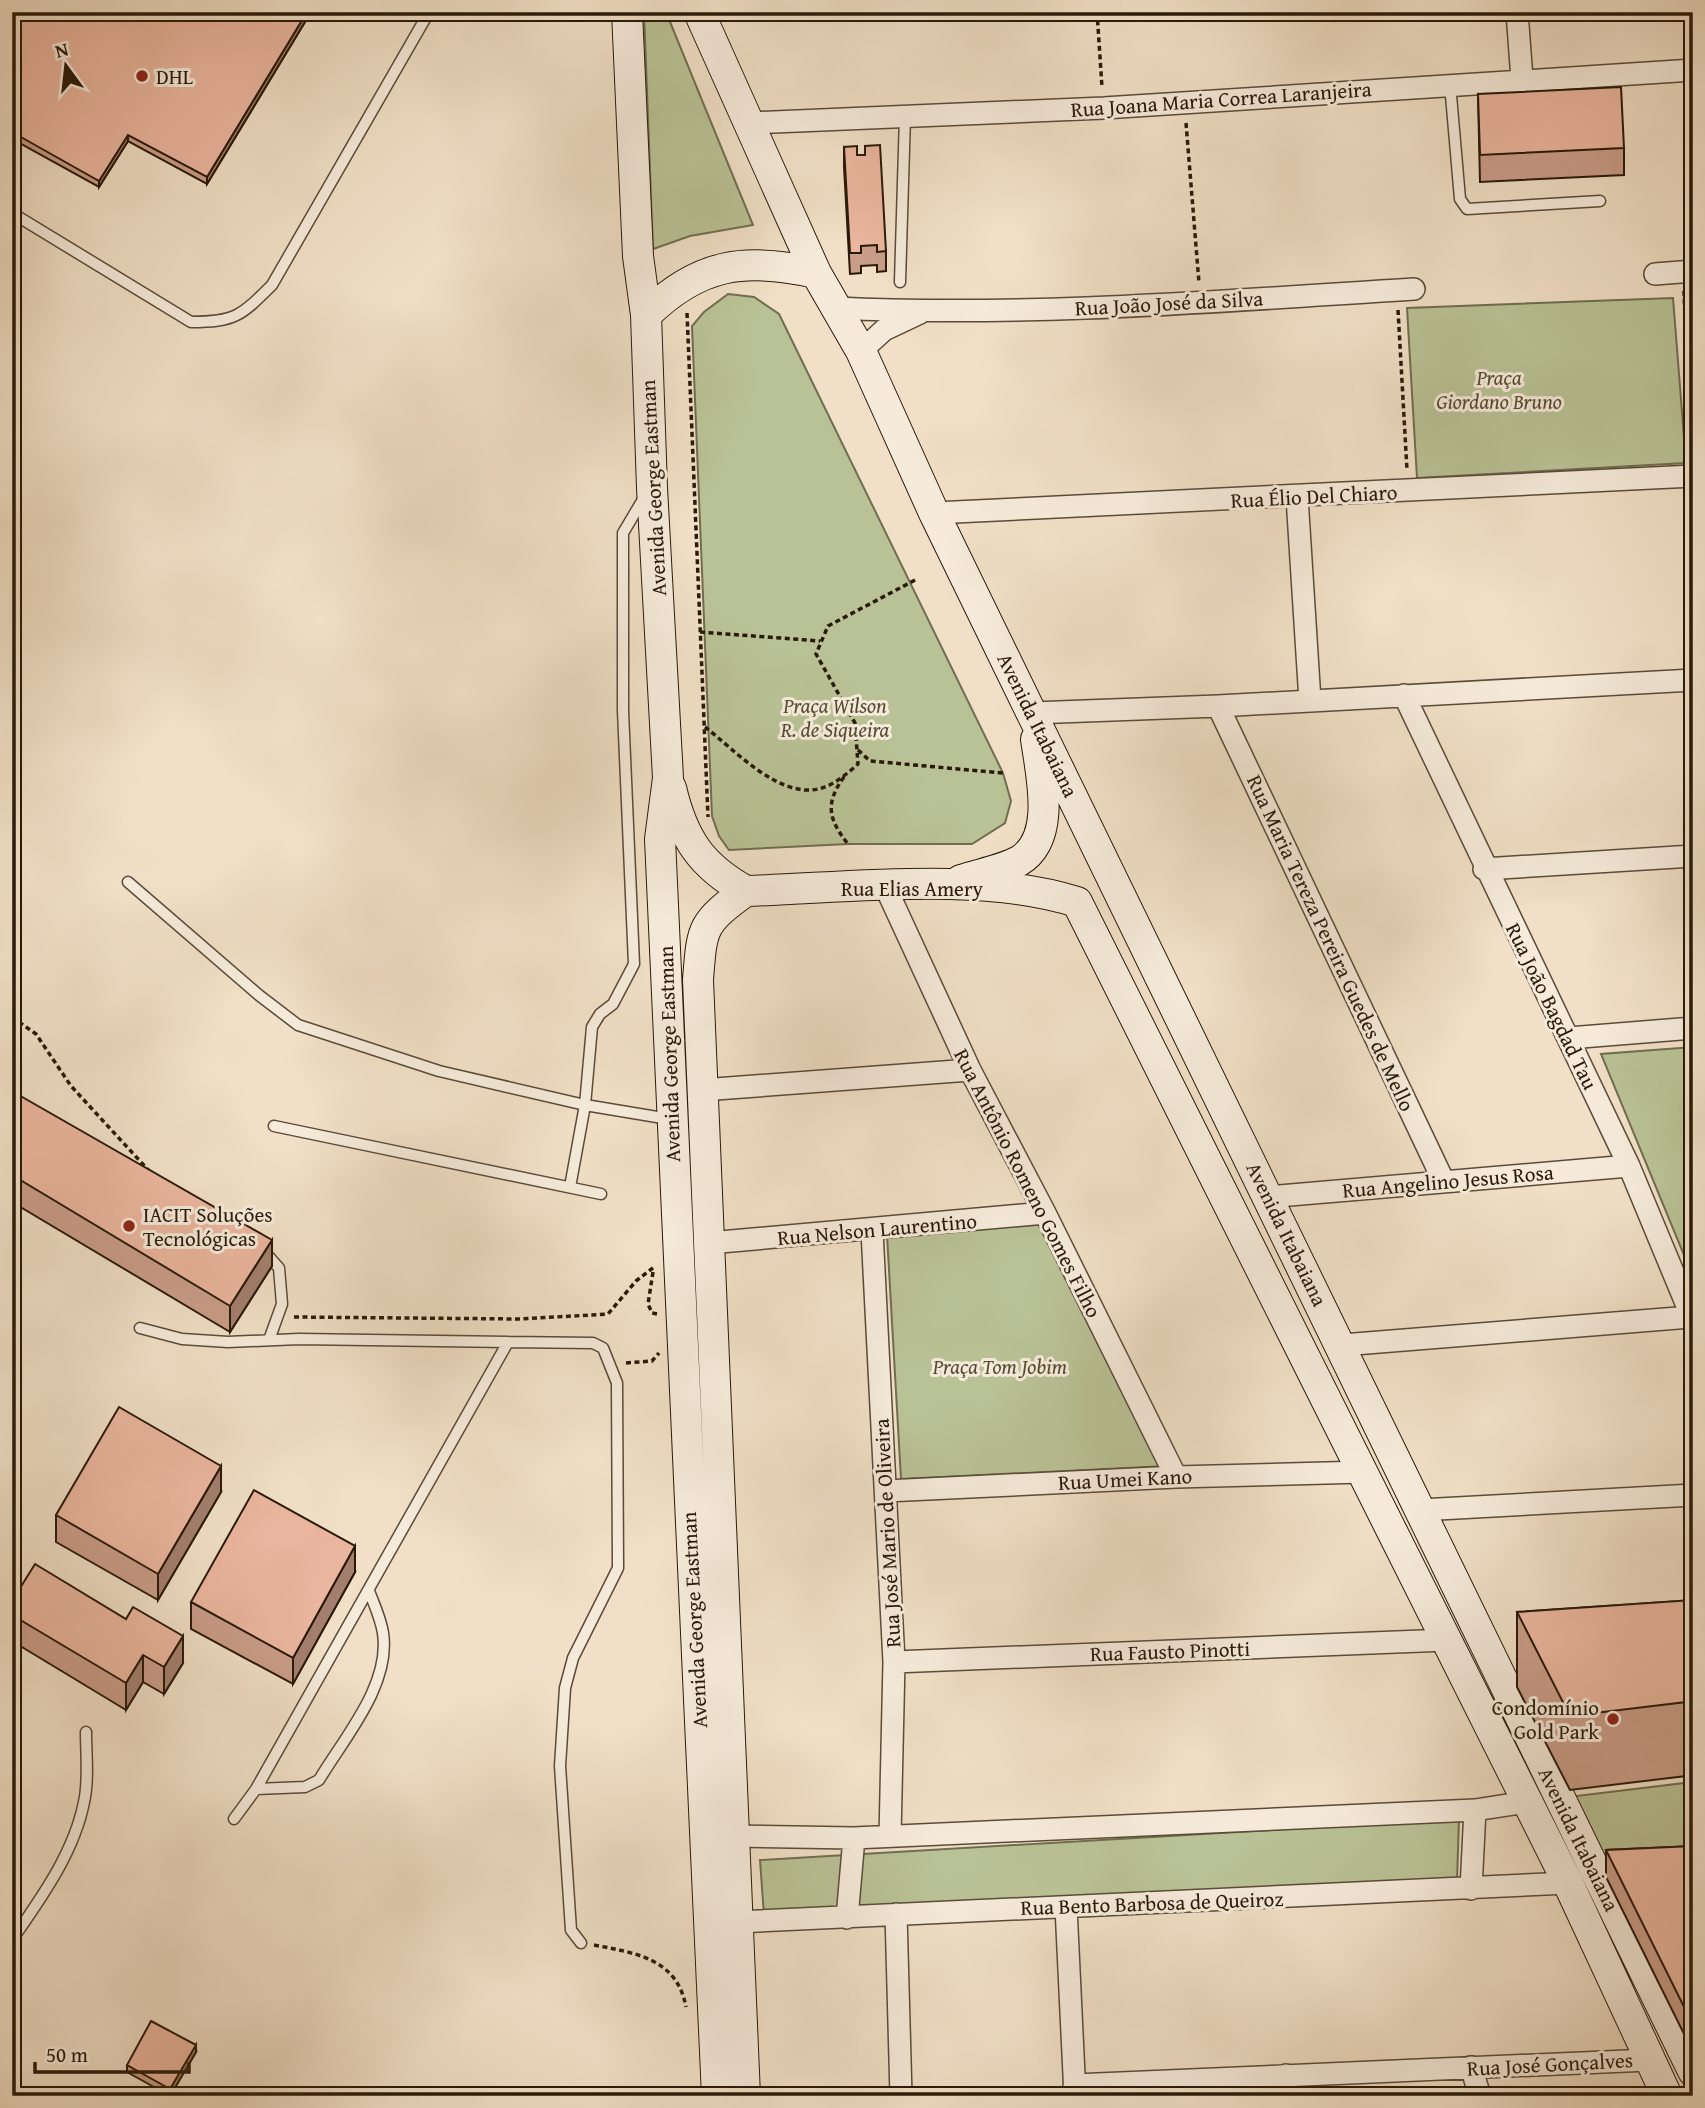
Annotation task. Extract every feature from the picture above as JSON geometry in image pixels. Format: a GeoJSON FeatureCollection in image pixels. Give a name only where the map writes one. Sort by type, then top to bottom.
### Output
{"type":"FeatureCollection","features":[{"type":"Feature","properties":{"kind":"main road","name":"Avenida George Eastman"},"geometry":{"type":"LineString","coordinates":[[627,12],[638,256],[646,315],[652,488],[668,778],[660,839],[717,2096]]}},
{"type":"Feature","properties":{"kind":"main road"},"geometry":{"type":"LineString","coordinates":[[699,12],[816,272],[861,351]]}},
{"type":"Feature","properties":{"kind":"main road"},"geometry":{"type":"LineString","coordinates":[[646,315],[677,287],[719,269],[760,263],[816,272]]}},
{"type":"Feature","properties":{"kind":"main road","name":"Avenida Itabaiana"},"geometry":{"type":"LineString","coordinates":[[861,351],[934,513],[1420,1510],[1514,1679],[1693,2071]]}},
{"type":"Feature","properties":{"kind":"main road"},"geometry":{"type":"LineString","coordinates":[[948,884],[1018,862],[1036,847],[1042,822],[1041,783],[1032,713]]}},
{"type":"Feature","properties":{"kind":"main road"},"geometry":{"type":"LineString","coordinates":[[668,778],[676,811],[701,859],[717,875],[746,891]]}},
{"type":"Feature","properties":{"kind":"main road","name":"Rua Elias Amery"},"geometry":{"type":"LineString","coordinates":[[746,891],[948,884],[1045,891],[1077,902]]}},
{"type":"Feature","properties":{"kind":"main road","name":"Avenida George Eastman"},"geometry":{"type":"LineString","coordinates":[[745,2096],[698,980],[702,933],[721,909],[746,891]]}},
{"type":"Feature","properties":{"kind":"main road","name":"Avenida Itabaiana"},"geometry":{"type":"LineString","coordinates":[[1077,902],[1568,1883],[1667,2096]]}},
{"type":"Feature","properties":{"kind":"street"},"geometry":{"type":"LineString","coordinates":[[1517,12],[1522,79]]}},
{"type":"Feature","properties":{"kind":"street","name":"Rua Joana Maria Correa Laranjeira"},"geometry":{"type":"LineString","coordinates":[[748,123],[1104,108],[1185,100],[1693,70]]}},
{"type":"Feature","properties":{"kind":"street"},"geometry":{"type":"LineString","coordinates":[[1655,274],[1688,272]]}},
{"type":"Feature","properties":{"kind":"street","name":"Rua João José da Silva"},"geometry":{"type":"LineString","coordinates":[[836,308],[923,312],[1201,303],[1405,290]]}},
{"type":"Feature","properties":{"kind":"street","name":"Rua João José da Silva"},"geometry":{"type":"LineString","coordinates":[[861,351],[884,330],[923,312]]}},
{"type":"Feature","properties":{"kind":"street","name":"Rua Élio Del Chiaro"},"geometry":{"type":"LineString","coordinates":[[934,513],[1692,476]]}},
{"type":"Feature","properties":{"kind":"street"},"geometry":{"type":"LineString","coordinates":[[1297,497],[1310,701]]}},
{"type":"Feature","properties":{"kind":"street"},"geometry":{"type":"LineString","coordinates":[[1032,713],[1218,706],[1693,680]]}},
{"type":"Feature","properties":{"kind":"street","name":"Rua João Bagdad Tau"},"geometry":{"type":"LineString","coordinates":[[1404,695],[1629,1166],[1691,1318]]}},
{"type":"Feature","properties":{"kind":"street","name":"Rua Maria Tereza Pereira Guedes de Mello"},"geometry":{"type":"LineString","coordinates":[[1218,706],[1443,1180]]}},
{"type":"Feature","properties":{"kind":"street"},"geometry":{"type":"LineString","coordinates":[[1485,869],[1693,856]]}},
{"type":"Feature","properties":{"kind":"street","name":"Rua Antônio Romeno Gomes Filho"},"geometry":{"type":"LineString","coordinates":[[885,886],[970,1070],[1177,1476]]}},
{"type":"Feature","properties":{"kind":"street"},"geometry":{"type":"LineString","coordinates":[[1569,1038],[1693,1028]]}},
{"type":"Feature","properties":{"kind":"street"},"geometry":{"type":"LineString","coordinates":[[702,1090],[970,1070]]}},
{"type":"Feature","properties":{"kind":"street","name":"Rua Angelino Jesus Rosa"},"geometry":{"type":"LineString","coordinates":[[1268,1197],[1629,1166]]}},
{"type":"Feature","properties":{"kind":"street","name":"Rua Nelson Laurentino"},"geometry":{"type":"LineString","coordinates":[[709,1243],[872,1231],[1045,1213]]}},
{"type":"Feature","properties":{"kind":"street","name":"Rua José Mario de Oliveira"},"geometry":{"type":"LineString","coordinates":[[872,1231],[894,1662],[890,1836]]}},
{"type":"Feature","properties":{"kind":"street"},"geometry":{"type":"LineString","coordinates":[[1342,1346],[1691,1318]]}},
{"type":"Feature","properties":{"kind":"street","name":"Rua Umei Kano"},"geometry":{"type":"LineString","coordinates":[[886,1491],[1177,1476],[1364,1472]]}},
{"type":"Feature","properties":{"kind":"street"},"geometry":{"type":"LineString","coordinates":[[1420,1510],[1693,1495]]}},
{"type":"Feature","properties":{"kind":"street","name":"Rua Fausto Pinotti"},"geometry":{"type":"LineString","coordinates":[[894,1662],[1447,1640]]}},
{"type":"Feature","properties":{"kind":"street"},"geometry":{"type":"LineString","coordinates":[[733,1836],[854,1838],[1475,1810],[1526,1802]]}},
{"type":"Feature","properties":{"kind":"street"},"geometry":{"type":"LineString","coordinates":[[1471,1889],[1475,1810]]}},
{"type":"Feature","properties":{"kind":"street"},"geometry":{"type":"LineString","coordinates":[[847,1918],[854,1838]]}},
{"type":"Feature","properties":{"kind":"street","name":"Rua Bento Barbosa de Queiroz"},"geometry":{"type":"LineString","coordinates":[[737,1922],[1568,1883]]}},
{"type":"Feature","properties":{"kind":"street"},"geometry":{"type":"LineString","coordinates":[[1066,1907],[1074,2090]]}},
{"type":"Feature","properties":{"kind":"street"},"geometry":{"type":"LineString","coordinates":[[896,1914],[901,2096]]}},
{"type":"Feature","properties":{"kind":"street","name":"Rua José Gonçalves"},"geometry":{"type":"LineString","coordinates":[[1074,2090],[1286,2075],[1649,2060]]}},
{"type":"Feature","properties":{"kind":"street"},"geometry":{"type":"LineString","coordinates":[[1471,2067],[1480,2096]]}},
{"type":"Feature","properties":{"kind":"street"},"geometry":{"type":"LineString","coordinates":[[1286,2075],[1295,2096]]}},
{"type":"Feature","properties":{"kind":"lane"},"geometry":{"type":"LineString","coordinates":[[12,213],[191,322],[223,322],[247,310],[272,285],[429,12]]}},
{"type":"Feature","properties":{"kind":"lane"},"geometry":{"type":"LineString","coordinates":[[1450,84],[1460,199],[1466,209],[1600,201]]}},
{"type":"Feature","properties":{"kind":"lane"},"geometry":{"type":"LineString","coordinates":[[900,282],[905,116]]}},
{"type":"Feature","properties":{"kind":"lane"},"geometry":{"type":"LineString","coordinates":[[570,1188],[585,1105],[592,1027],[600,1014],[613,1004],[634,964],[622,711],[622,533],[635,508],[652,488]]}},
{"type":"Feature","properties":{"kind":"lane"},"geometry":{"type":"LineString","coordinates":[[128,882],[260,996],[298,1025],[439,1071],[585,1105],[672,1119]]}},
{"type":"Feature","properties":{"kind":"lane"},"geometry":{"type":"LineString","coordinates":[[274,1126],[601,1194]]}},
{"type":"Feature","properties":{"kind":"lane"},"geometry":{"type":"LineString","coordinates":[[249,1240],[260,1246],[279,1268],[282,1304],[269,1340]]}},
{"type":"Feature","properties":{"kind":"lane"},"geometry":{"type":"LineString","coordinates":[[140,1328],[182,1339],[593,1343],[603,1348],[617,1383],[618,1568],[573,1658],[565,1688],[560,1766],[571,1930],[582,1943]]}},
{"type":"Feature","properties":{"kind":"lane"},"geometry":{"type":"LineString","coordinates":[[234,1819],[256,1790],[508,1342]]}},
{"type":"Feature","properties":{"kind":"lane"},"geometry":{"type":"LineString","coordinates":[[256,1790],[305,1787],[319,1780],[373,1690],[383,1660],[383,1632],[369,1591]]}},
{"type":"Feature","properties":{"kind":"lane"},"geometry":{"type":"LineString","coordinates":[[12,1940],[44,1893],[74,1834],[85,1801],[86,1732]]}},
{"type":"Feature","properties":{"kind":"path"},"geometry":{"type":"LineString","coordinates":[[1097,12],[1104,108]]}},
{"type":"Feature","properties":{"kind":"path"},"geometry":{"type":"LineString","coordinates":[[1185,100],[1201,303]]}},
{"type":"Feature","properties":{"kind":"path"},"geometry":{"type":"LineString","coordinates":[[1688,272],[1692,476]]}},
{"type":"Feature","properties":{"kind":"path"},"geometry":{"type":"LineString","coordinates":[[1405,290],[1408,491]]}},
{"type":"Feature","properties":{"kind":"path"},"geometry":{"type":"LineString","coordinates":[[687,313],[708,823]]}},
{"type":"Feature","properties":{"kind":"path"},"geometry":{"type":"LineString","coordinates":[[704,727],[762,774],[793,787],[821,789],[845,775],[858,764],[855,723],[816,654],[828,626],[916,579]]}},
{"type":"Feature","properties":{"kind":"path"},"geometry":{"type":"LineString","coordinates":[[700,632],[821,641]]}},
{"type":"Feature","properties":{"kind":"path"},"geometry":{"type":"LineString","coordinates":[[858,750],[870,761],[1003,773]]}},
{"type":"Feature","properties":{"kind":"path"},"geometry":{"type":"LineString","coordinates":[[845,775],[832,794],[831,810],[838,831],[848,844]]}},
{"type":"Feature","properties":{"kind":"path"},"geometry":{"type":"LineString","coordinates":[[12,1017],[36,1034],[71,1086],[109,1124],[160,1183]]}},
{"type":"Feature","properties":{"kind":"path"},"geometry":{"type":"LineString","coordinates":[[654,1255],[648,1304],[652,1313],[663,1316],[663,1306]]}},
{"type":"Feature","properties":{"kind":"path"},"geometry":{"type":"LineString","coordinates":[[278,1317],[520,1319],[608,1314],[654,1266]]}},
{"type":"Feature","properties":{"kind":"path"},"geometry":{"type":"LineString","coordinates":[[610,1365],[652,1362],[664,1348]]}},
{"type":"Feature","properties":{"kind":"path"},"geometry":{"type":"LineString","coordinates":[[582,1943],[645,1955],[683,1989],[688,2015]]}},
{"type":"Feature","properties":{"kind":"green space"},"geometry":{"type":"Polygon","coordinates":[[[644,12],[666,12],[753,225],[690,236],[653,249],[644,12]]]}},
{"type":"Feature","properties":{"kind":"green space","name":"Praça Wilson R. de Siqueira"},"geometry":{"type":"Polygon","coordinates":[[[728,294],[754,297],[779,314],[1003,773],[1011,801],[1005,823],[972,844],[848,844],[729,850],[719,836],[712,816],[692,326],[704,312],[728,294]]]}},
{"type":"Feature","properties":{"kind":"green space","name":"Praça Giordano Bruno"},"geometry":{"type":"Polygon","coordinates":[[[1673,298],[1686,463],[1417,478],[1407,308],[1673,298]]]}},
{"type":"Feature","properties":{"kind":"green space"},"geometry":{"type":"Polygon","coordinates":[[[1693,1047],[1693,1277],[1601,1054],[1693,1047]]]}},
{"type":"Feature","properties":{"kind":"green space","name":"Praça Tom Jobim"},"geometry":{"type":"Polygon","coordinates":[[[1048,1224],[1167,1466],[901,1479],[887,1235],[1048,1224]]]}},
{"type":"Feature","properties":{"kind":"green space"},"geometry":{"type":"Polygon","coordinates":[[[1693,1782],[1693,1866],[1606,1871],[1568,1797],[1693,1782]]]}},
{"type":"Feature","properties":{"kind":"green space"},"geometry":{"type":"Polygon","coordinates":[[[1459,1819],[1457,1881],[764,1916],[760,1860],[1459,1819]]]}},
{"type":"Feature","properties":{"kind":"building","name":"DHL"},"geometry":{"type":"Polygon","coordinates":[[[12,12],[307,12],[207,177],[128,135],[99,181],[12,132],[12,12]]]}},
{"type":"Feature","properties":{"kind":"building"},"geometry":{"type":"Polygon","coordinates":[[[1621,87],[1624,148],[1480,155],[1478,94],[1621,87]]]}},
{"type":"Feature","properties":{"kind":"building"},"geometry":{"type":"Polygon","coordinates":[[[880,145],[886,251],[877,252],[877,245],[861,246],[861,253],[850,253],[844,147],[857,146],[857,155],[865,155],[865,146],[880,145]]]}},
{"type":"Feature","properties":{"kind":"building","name":"IACIT Soluções Tecnológicas"},"geometry":{"type":"Polygon","coordinates":[[[17,1094],[272,1240],[230,1306],[12,1175],[12,1102],[17,1094]]]}},
{"type":"Feature","properties":{"kind":"building"},"geometry":{"type":"Polygon","coordinates":[[[119,1407],[221,1466],[158,1574],[56,1515],[119,1407]]]}},
{"type":"Feature","properties":{"kind":"building"},"geometry":{"type":"Polygon","coordinates":[[[254,1490],[355,1546],[293,1658],[191,1602],[254,1490]]]}},
{"type":"Feature","properties":{"kind":"building"},"geometry":{"type":"Polygon","coordinates":[[[35,1564],[126,1619],[133,1607],[183,1636],[164,1667],[143,1655],[126,1683],[12,1615],[12,1601],[35,1564]]]}},
{"type":"Feature","properties":{"kind":"building"},"geometry":{"type":"Polygon","coordinates":[[[1693,1600],[1693,1676],[1686,1702],[1570,1716],[1517,1612],[1693,1600]]]}},
{"type":"Feature","properties":{"kind":"building"},"geometry":{"type":"Polygon","coordinates":[[[1693,1846],[1693,2025],[1606,1850],[1693,1846]]]}},
{"type":"Feature","properties":{"kind":"building"},"geometry":{"type":"Polygon","coordinates":[[[151,2021],[196,2045],[170,2089],[127,2065],[151,2021]]]}},
{"type":"Feature","properties":{"kind":"place","name":"DHL"},"geometry":{"type":"Point","coordinates":[142,76]}},
{"type":"Feature","properties":{"kind":"place","name":"IACIT Soluções Tecnológicas"},"geometry":{"type":"Point","coordinates":[129,1226]}},
{"type":"Feature","properties":{"kind":"place","name":"Condomínio Gold Park"},"geometry":{"type":"Point","coordinates":[1613,1719]}}]}
